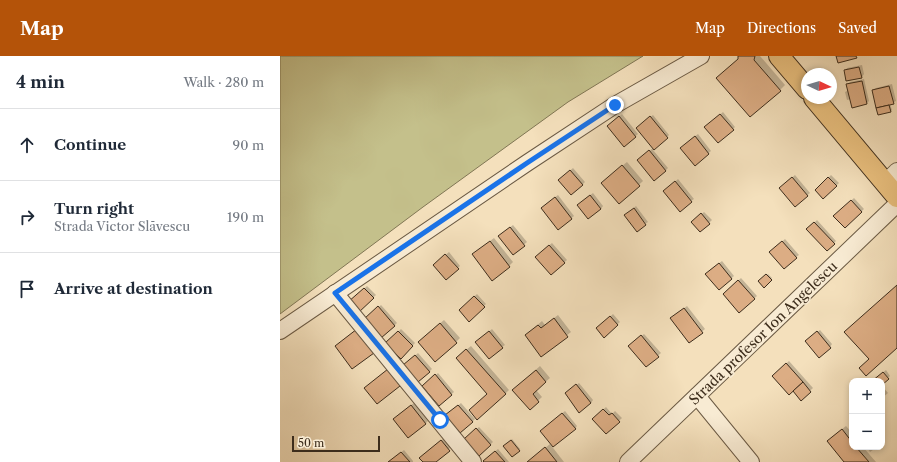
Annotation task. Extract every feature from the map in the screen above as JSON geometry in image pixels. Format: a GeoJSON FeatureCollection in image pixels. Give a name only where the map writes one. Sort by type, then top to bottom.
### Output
{"type":"FeatureCollection","features":[{"type":"Feature","properties":{"kind":"main road"},"geometry":{"type":"LineString","coordinates":[[779,56],[801,82]]}},
{"type":"Feature","properties":{"kind":"main road"},"geometry":{"type":"LineString","coordinates":[[820,104],[893,183]]}},
{"type":"Feature","properties":{"kind":"street"},"geometry":{"type":"LineString","coordinates":[[280,331],[615,105],[701,56]]}},
{"type":"Feature","properties":{"kind":"street","name":"Strada profesor Ion Angelescu"},"geometry":{"type":"LineString","coordinates":[[628,462],[897,204]]}},
{"type":"Feature","properties":{"kind":"street"},"geometry":{"type":"LineString","coordinates":[[335,293],[473,462]]}},
{"type":"Feature","properties":{"kind":"street"},"geometry":{"type":"LineString","coordinates":[[696,396],[751,462]]}},
{"type":"Feature","properties":{"kind":"shaded area"},"geometry":{"type":"Polygon","coordinates":[[[280,56],[643,56],[568,102],[423,207],[280,314],[280,56]]]}},
{"type":"Feature","properties":{"kind":"building"},"geometry":{"type":"Polygon","coordinates":[[[738,56],[755,56],[754,60],[781,91],[750,117],[716,78],[738,59],[738,56]]]}},
{"type":"Feature","properties":{"kind":"building"},"geometry":{"type":"Polygon","coordinates":[[[836,56],[856,56],[857,58],[838,63],[836,56]]]}},
{"type":"Feature","properties":{"kind":"building"},"geometry":{"type":"Polygon","coordinates":[[[859,67],[862,78],[846,81],[844,70],[859,67]]]}},
{"type":"Feature","properties":{"kind":"building"},"geometry":{"type":"Polygon","coordinates":[[[862,81],[867,104],[852,108],[846,84],[862,81]]]}},
{"type":"Feature","properties":{"kind":"building"},"geometry":{"type":"Polygon","coordinates":[[[889,86],[894,104],[876,108],[872,90],[889,86]]]}},
{"type":"Feature","properties":{"kind":"building"},"geometry":{"type":"Polygon","coordinates":[[[889,105],[891,112],[878,115],[876,108],[889,105]]]}},
{"type":"Feature","properties":{"kind":"building"},"geometry":{"type":"Polygon","coordinates":[[[720,114],[734,130],[718,143],[704,127],[720,114]]]}},
{"type":"Feature","properties":{"kind":"building"},"geometry":{"type":"Polygon","coordinates":[[[619,116],[636,137],[624,147],[607,126],[619,116]]]}},
{"type":"Feature","properties":{"kind":"building"},"geometry":{"type":"Polygon","coordinates":[[[650,116],[668,138],[654,150],[636,128],[650,116]]]}},
{"type":"Feature","properties":{"kind":"building"},"geometry":{"type":"Polygon","coordinates":[[[695,136],[709,154],[695,166],[680,148],[695,136]]]}},
{"type":"Feature","properties":{"kind":"building"},"geometry":{"type":"Polygon","coordinates":[[[649,150],[666,171],[654,181],[637,160],[649,150]]]}},
{"type":"Feature","properties":{"kind":"building"},"geometry":{"type":"Polygon","coordinates":[[[622,165],[640,186],[619,204],[601,183],[622,165]]]}},
{"type":"Feature","properties":{"kind":"building"},"geometry":{"type":"Polygon","coordinates":[[[570,170],[583,185],[571,195],[558,180],[570,170]]]}},
{"type":"Feature","properties":{"kind":"building"},"geometry":{"type":"Polygon","coordinates":[[[792,177],[808,196],[795,207],[779,188],[792,177]]]}},
{"type":"Feature","properties":{"kind":"building"},"geometry":{"type":"Polygon","coordinates":[[[828,177],[837,186],[823,199],[815,190],[828,177]]]}},
{"type":"Feature","properties":{"kind":"building"},"geometry":{"type":"Polygon","coordinates":[[[675,181],[692,202],[680,212],[663,191],[675,181]]]}},
{"type":"Feature","properties":{"kind":"building"},"geometry":{"type":"Polygon","coordinates":[[[590,195],[601,209],[588,219],[577,205],[590,195]]]}},
{"type":"Feature","properties":{"kind":"building"},"geometry":{"type":"Polygon","coordinates":[[[555,197],[572,219],[558,230],[541,208],[555,197]]]}},
{"type":"Feature","properties":{"kind":"building"},"geometry":{"type":"Polygon","coordinates":[[[851,200],[862,212],[845,228],[833,216],[851,200]]]}},
{"type":"Feature","properties":{"kind":"building"},"geometry":{"type":"Polygon","coordinates":[[[634,208],[646,225],[637,232],[624,215],[634,208]]]}},
{"type":"Feature","properties":{"kind":"building"},"geometry":{"type":"Polygon","coordinates":[[[701,213],[710,224],[700,232],[691,222],[701,213]]]}},
{"type":"Feature","properties":{"kind":"building"},"geometry":{"type":"Polygon","coordinates":[[[814,222],[835,244],[827,251],[806,229],[814,222]]]}},
{"type":"Feature","properties":{"kind":"building"},"geometry":{"type":"Polygon","coordinates":[[[510,227],[525,246],[513,255],[498,236],[510,227]]]}},
{"type":"Feature","properties":{"kind":"building"},"geometry":{"type":"Polygon","coordinates":[[[490,241],[510,267],[492,281],[472,254],[490,241]]]}},
{"type":"Feature","properties":{"kind":"building"},"geometry":{"type":"Polygon","coordinates":[[[782,241],[797,258],[784,269],[769,252],[782,241]]]}},
{"type":"Feature","properties":{"kind":"building"},"geometry":{"type":"Polygon","coordinates":[[[549,245],[565,263],[551,275],[535,257],[549,245]]]}},
{"type":"Feature","properties":{"kind":"building"},"geometry":{"type":"Polygon","coordinates":[[[445,254],[459,269],[446,280],[433,265],[445,254]]]}},
{"type":"Feature","properties":{"kind":"building"},"geometry":{"type":"Polygon","coordinates":[[[719,263],[732,279],[719,290],[705,274],[719,263]]]}},
{"type":"Feature","properties":{"kind":"building"},"geometry":{"type":"Polygon","coordinates":[[[766,274],[772,280],[764,288],[758,281],[766,274]]]}},
{"type":"Feature","properties":{"kind":"building"},"geometry":{"type":"Polygon","coordinates":[[[738,280],[755,299],[739,313],[723,294],[738,280]]]}},
{"type":"Feature","properties":{"kind":"building"},"geometry":{"type":"Polygon","coordinates":[[[897,285],[897,348],[866,376],[859,368],[869,359],[844,332],[897,285]]]}},
{"type":"Feature","properties":{"kind":"building"},"geometry":{"type":"Polygon","coordinates":[[[364,288],[374,298],[358,313],[348,302],[364,288]]]}},
{"type":"Feature","properties":{"kind":"building"},"geometry":{"type":"Polygon","coordinates":[[[474,296],[485,307],[469,322],[459,310],[474,296]]]}},
{"type":"Feature","properties":{"kind":"building"},"geometry":{"type":"Polygon","coordinates":[[[378,306],[395,326],[381,338],[364,319],[378,306]]]}},
{"type":"Feature","properties":{"kind":"building"},"geometry":{"type":"Polygon","coordinates":[[[684,308],[703,333],[689,343],[670,318],[684,308]]]}},
{"type":"Feature","properties":{"kind":"building"},"geometry":{"type":"Polygon","coordinates":[[[610,316],[618,325],[604,338],[596,328],[610,316]]]}},
{"type":"Feature","properties":{"kind":"building"},"geometry":{"type":"Polygon","coordinates":[[[554,318],[568,337],[541,357],[525,335],[538,325],[541,328],[554,318]]]}},
{"type":"Feature","properties":{"kind":"building"},"geometry":{"type":"Polygon","coordinates":[[[440,323],[457,343],[435,362],[418,342],[440,323]]]}},
{"type":"Feature","properties":{"kind":"building"},"geometry":{"type":"Polygon","coordinates":[[[357,329],[374,353],[352,369],[335,346],[357,329]]]}},
{"type":"Feature","properties":{"kind":"building"},"geometry":{"type":"Polygon","coordinates":[[[398,331],[413,346],[401,359],[385,343],[398,331]]]}},
{"type":"Feature","properties":{"kind":"building"},"geometry":{"type":"Polygon","coordinates":[[[489,331],[503,348],[489,359],[475,342],[489,331]]]}},
{"type":"Feature","properties":{"kind":"building"},"geometry":{"type":"Polygon","coordinates":[[[817,331],[831,348],[819,358],[805,341],[817,331]]]}},
{"type":"Feature","properties":{"kind":"building"},"geometry":{"type":"Polygon","coordinates":[[[641,335],[659,357],[646,367],[628,346],[641,335]]]}},
{"type":"Feature","properties":{"kind":"building"},"geometry":{"type":"Polygon","coordinates":[[[466,349],[506,394],[477,420],[469,410],[487,394],[456,358],[466,349]]]}},
{"type":"Feature","properties":{"kind":"building"},"geometry":{"type":"Polygon","coordinates":[[[415,355],[430,372],[418,382],[403,365],[415,355]]]}},
{"type":"Feature","properties":{"kind":"building"},"geometry":{"type":"Polygon","coordinates":[[[786,363],[803,382],[789,395],[772,376],[786,363]]]}},
{"type":"Feature","properties":{"kind":"building"},"geometry":{"type":"Polygon","coordinates":[[[388,369],[400,386],[377,404],[364,388],[388,369]]]}},
{"type":"Feature","properties":{"kind":"building"},"geometry":{"type":"Polygon","coordinates":[[[536,370],[546,382],[533,394],[539,402],[530,410],[512,390],[536,370]]]}},
{"type":"Feature","properties":{"kind":"building"},"geometry":{"type":"Polygon","coordinates":[[[883,372],[889,379],[885,382],[885,378],[876,378],[883,372]]]}},
{"type":"Feature","properties":{"kind":"building"},"geometry":{"type":"Polygon","coordinates":[[[435,374],[452,395],[439,406],[422,386],[435,374]]]}},
{"type":"Feature","properties":{"kind":"building"},"geometry":{"type":"Polygon","coordinates":[[[803,382],[811,392],[801,401],[793,391],[803,382]]]}},
{"type":"Feature","properties":{"kind":"building"},"geometry":{"type":"Polygon","coordinates":[[[576,384],[591,403],[579,413],[565,393],[576,384]]]}},
{"type":"Feature","properties":{"kind":"building"},"geometry":{"type":"Polygon","coordinates":[[[411,405],[426,424],[408,438],[393,419],[411,405]]]}},
{"type":"Feature","properties":{"kind":"building"},"geometry":{"type":"Polygon","coordinates":[[[458,405],[473,422],[460,433],[445,415],[458,405]]]}},
{"type":"Feature","properties":{"kind":"building"},"geometry":{"type":"Polygon","coordinates":[[[603,409],[609,415],[612,413],[620,422],[606,434],[592,419],[603,409]]]}},
{"type":"Feature","properties":{"kind":"building"},"geometry":{"type":"Polygon","coordinates":[[[562,413],[576,429],[553,447],[540,431],[562,413]]]}},
{"type":"Feature","properties":{"kind":"building"},"geometry":{"type":"Polygon","coordinates":[[[476,428],[491,445],[479,456],[464,439],[476,428]]]}},
{"type":"Feature","properties":{"kind":"building"},"geometry":{"type":"Polygon","coordinates":[[[842,429],[849,438],[849,450],[859,450],[869,462],[844,462],[827,441],[842,429]]]}},
{"type":"Feature","properties":{"kind":"building"},"geometry":{"type":"Polygon","coordinates":[[[441,440],[450,451],[436,462],[423,462],[419,458],[441,440]]]}},
{"type":"Feature","properties":{"kind":"building"},"geometry":{"type":"Polygon","coordinates":[[[511,440],[520,451],[512,457],[503,446],[511,440]]]}},
{"type":"Feature","properties":{"kind":"building"},"geometry":{"type":"Polygon","coordinates":[[[545,447],[557,462],[527,462],[545,447]]]}},
{"type":"Feature","properties":{"kind":"building"},"geometry":{"type":"Polygon","coordinates":[[[495,451],[505,462],[483,461],[495,451]]]}},
{"type":"Feature","properties":{"kind":"building"},"geometry":{"type":"Polygon","coordinates":[[[401,452],[410,462],[388,462],[401,452]]]}},
{"type":"Feature","properties":{"kind":"route"},"geometry":{"type":"LineString","coordinates":[[440,420],[335,293],[615,105]]}}]}
